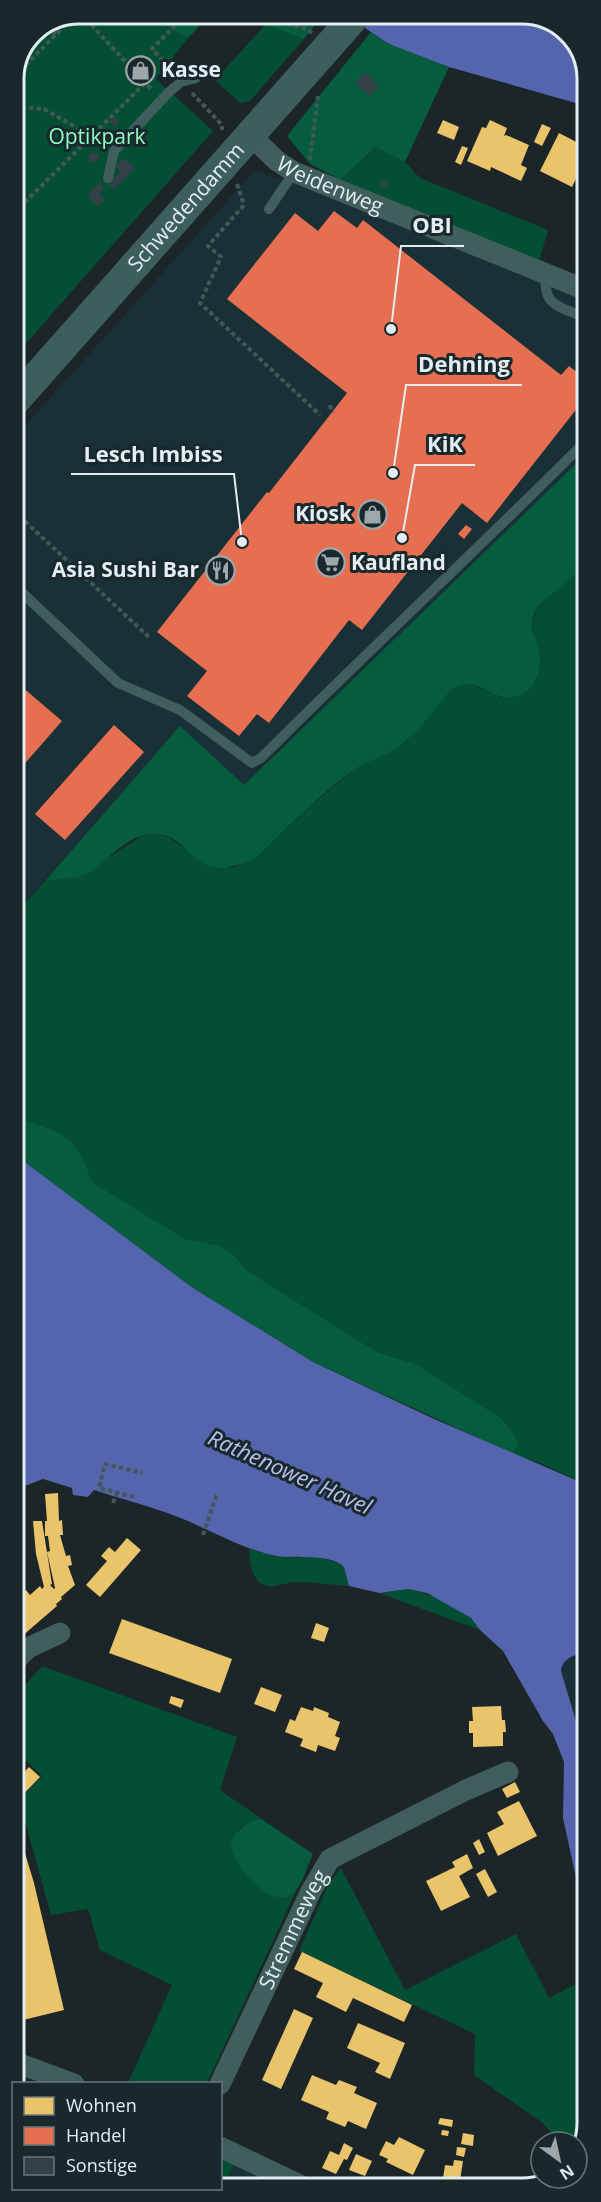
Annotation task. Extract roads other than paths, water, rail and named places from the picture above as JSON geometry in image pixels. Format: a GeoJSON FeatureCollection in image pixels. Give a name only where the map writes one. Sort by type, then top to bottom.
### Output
{"type":"FeatureCollection","features":[{"type":"Feature","properties":{"kind":"main road","name":"Schwedendamm"},"geometry":{"type":"LineString","coordinates":[[24,391],[348,24]]}},
{"type":"Feature","properties":{"kind":"street","name":"Weidenweg"},"geometry":{"type":"LineString","coordinates":[[250,135],[277,162],[301,175],[577,286]]}},
{"type":"Feature","properties":{"kind":"street"},"geometry":{"type":"LineString","coordinates":[[24,1652],[60,1633]]}},
{"type":"Feature","properties":{"kind":"street","name":"Stremmeweg"},"geometry":{"type":"LineString","coordinates":[[221,2082],[311,1891],[330,1859],[466,1790],[508,1772]]}},
{"type":"Feature","properties":{"kind":"street"},"geometry":{"type":"LineString","coordinates":[[24,2065],[69,2082]]}},
{"type":"Feature","properties":{"kind":"street"},"geometry":{"type":"LineString","coordinates":[[222,2148],[285,2178]]}},
{"type":"Feature","properties":{"kind":"lane"},"geometry":{"type":"LineString","coordinates":[[108,178],[114,151],[161,100],[181,82],[196,78]]}},
{"type":"Feature","properties":{"kind":"lane"},"geometry":{"type":"LineString","coordinates":[[269,209],[301,175]]}},
{"type":"Feature","properties":{"kind":"lane"},"geometry":{"type":"LineString","coordinates":[[546,273],[544,290],[550,301],[577,314]]}},
{"type":"Feature","properties":{"kind":"lane"},"geometry":{"type":"LineString","coordinates":[[24,594],[118,683],[180,710],[252,763],[261,758],[352,667],[496,532],[577,450]]}},
{"type":"Feature","properties":{"kind":"water"},"geometry":{"type":"Polygon","coordinates":[[[359,24],[525,24],[543,28],[558,38],[570,52],[576,69],[577,103],[449,67],[389,44],[359,24]]]}},
{"type":"Feature","properties":{"kind":"water","name":"Rathenower Havel"},"geometry":{"type":"Polygon","coordinates":[[[24,1161],[193,1288],[313,1362],[432,1418],[577,1481],[577,1655],[567,1660],[561,1671],[577,1725],[577,1882],[563,1818],[564,1762],[553,1734],[543,1721],[503,1651],[480,1630],[471,1618],[427,1593],[408,1589],[379,1593],[349,1586],[344,1567],[330,1560],[312,1557],[284,1557],[264,1553],[167,1513],[94,1490],[88,1497],[73,1495],[72,1488],[43,1479],[24,1486],[24,1161]]]}},
{"type":"Feature","properties":{"kind":"place","name":"Kasse"},"geometry":{"type":"Point","coordinates":[140,70]}},
{"type":"Feature","properties":{"kind":"place","name":"OBI"},"geometry":{"type":"Point","coordinates":[391,329]}},
{"type":"Feature","properties":{"kind":"place","name":"Dehning"},"geometry":{"type":"Point","coordinates":[393,473]}},
{"type":"Feature","properties":{"kind":"place","name":"Kiosk"},"geometry":{"type":"Point","coordinates":[373,514]}},
{"type":"Feature","properties":{"kind":"place","name":"KiK"},"geometry":{"type":"Point","coordinates":[402,538]}},
{"type":"Feature","properties":{"kind":"place","name":"Lesch Imbiss"},"geometry":{"type":"Point","coordinates":[242,542]}},
{"type":"Feature","properties":{"kind":"place","name":"Kaufland"},"geometry":{"type":"Point","coordinates":[330,563]}},
{"type":"Feature","properties":{"kind":"place","name":"Asia Sushi Bar"},"geometry":{"type":"Point","coordinates":[220,570]}},
{"type":"Feature","properties":{"kind":"park label","name":"Optikpark"},"geometry":{"type":"Point","coordinates":[97,137]}}]}
